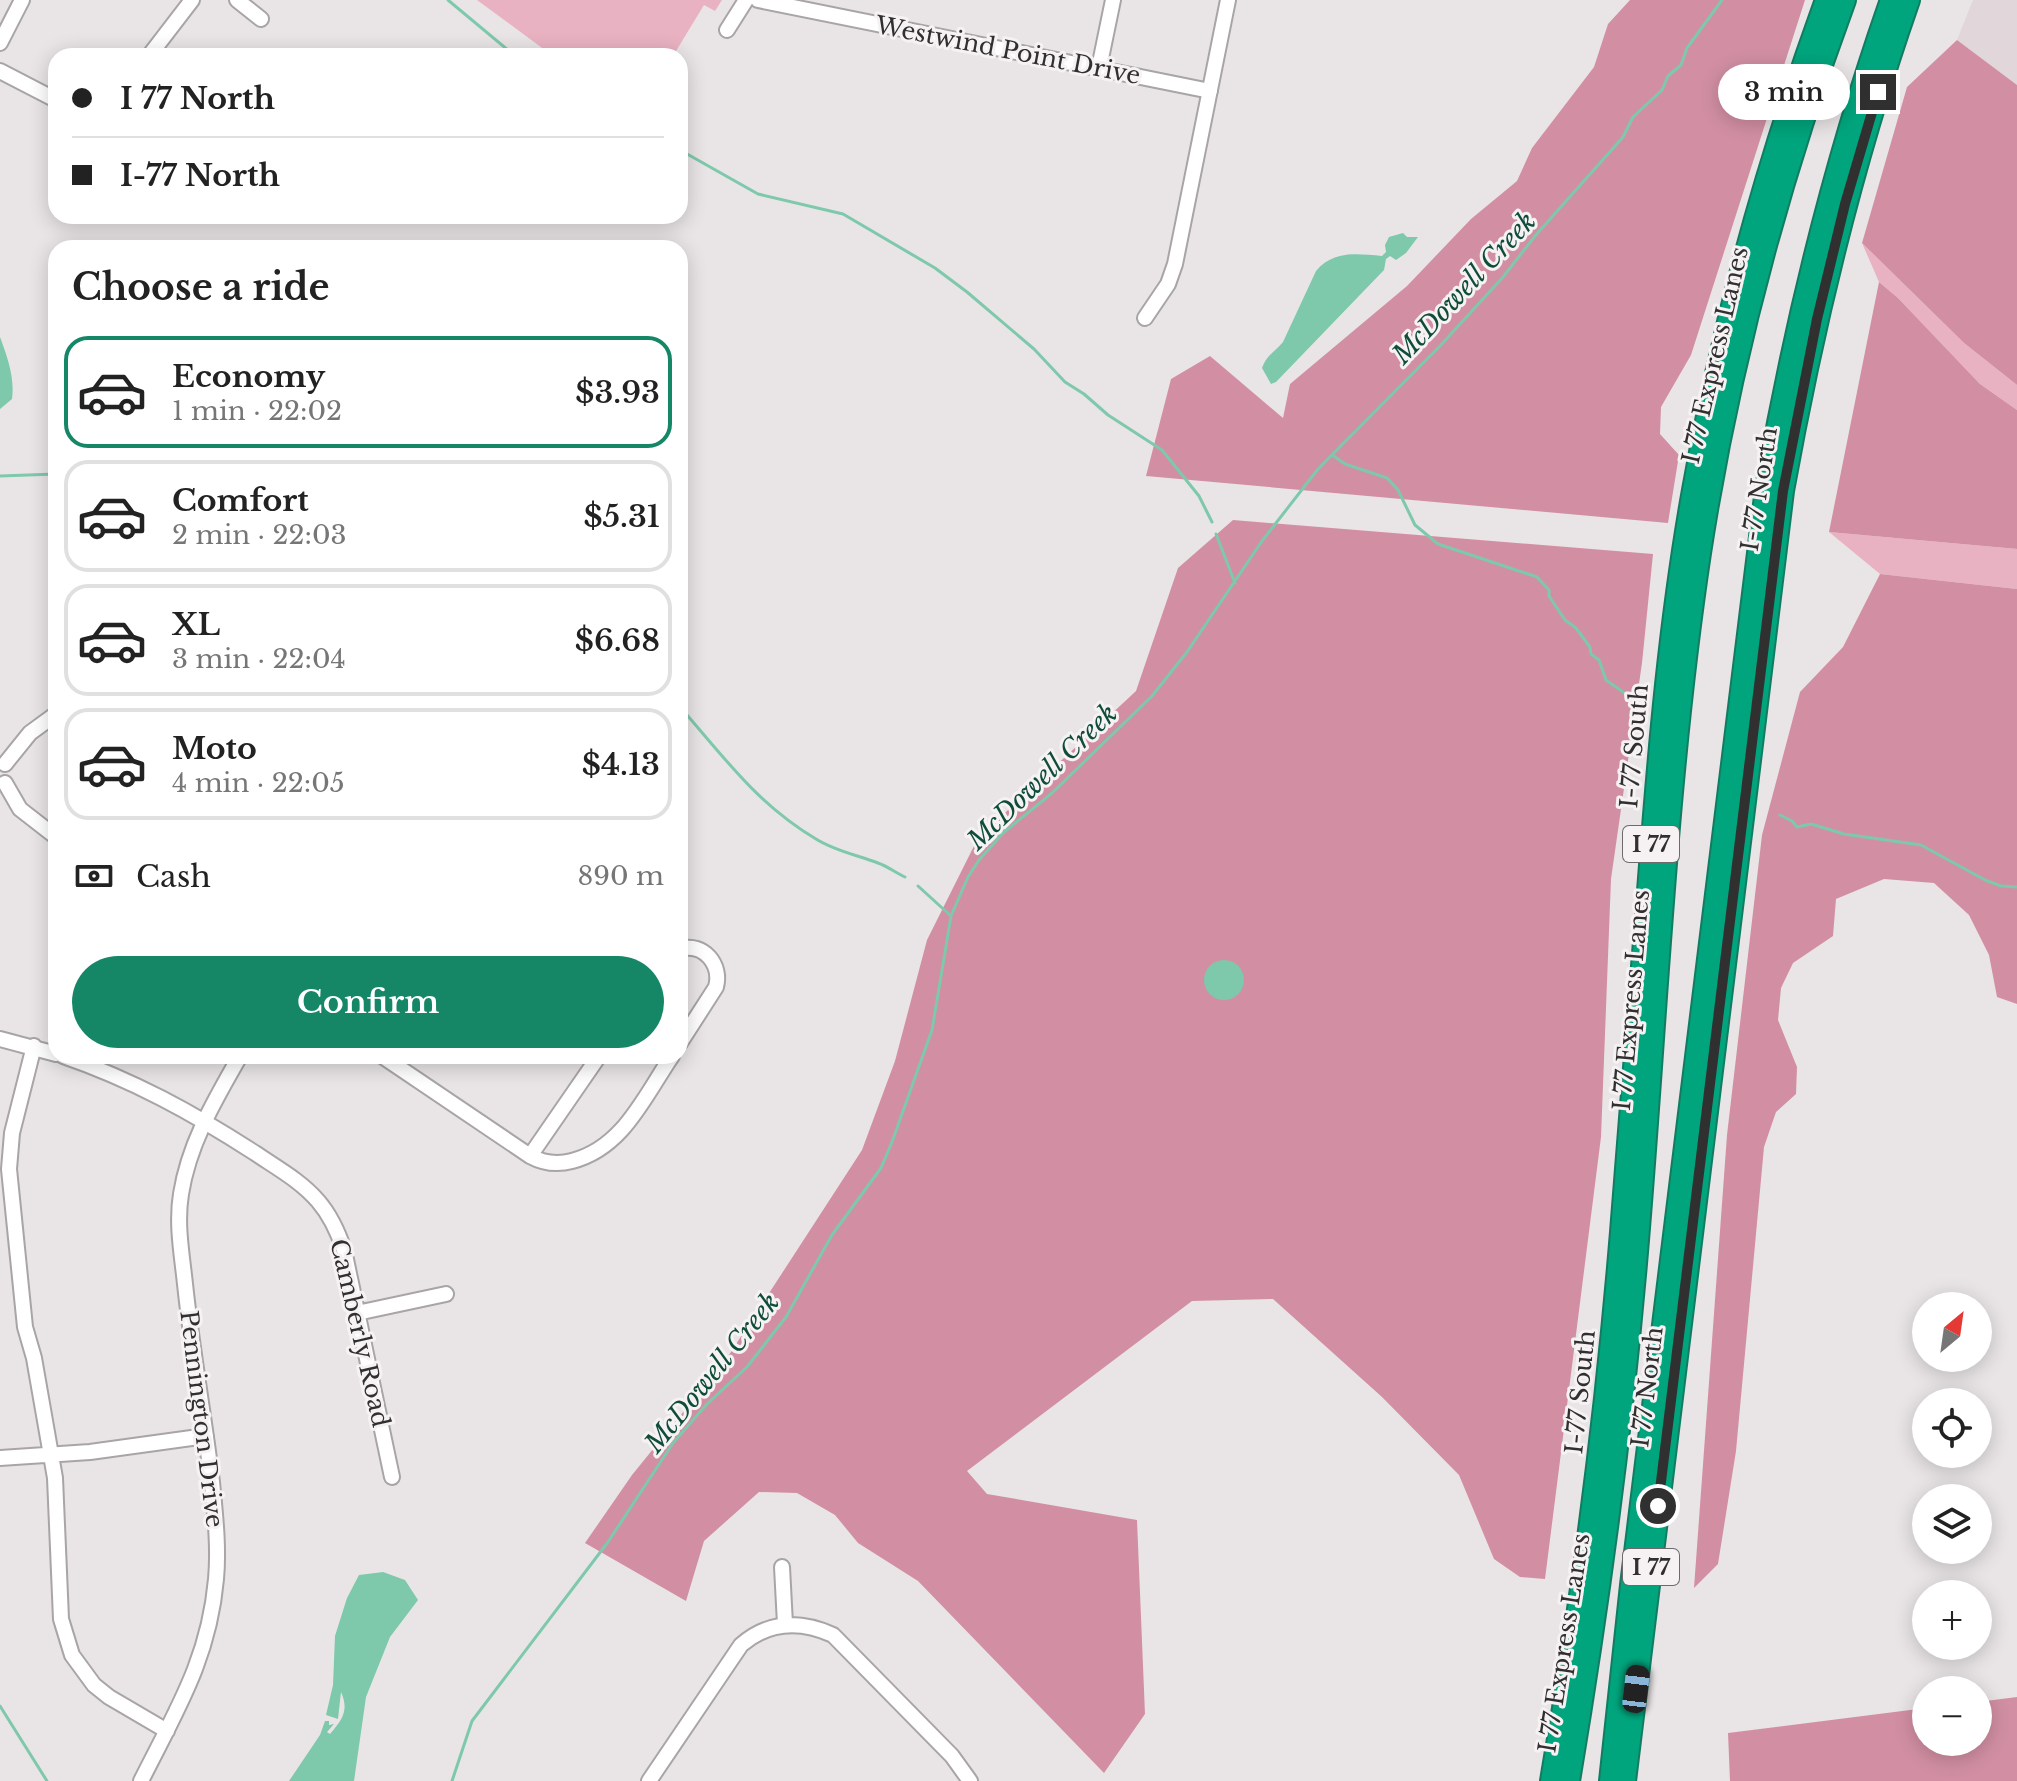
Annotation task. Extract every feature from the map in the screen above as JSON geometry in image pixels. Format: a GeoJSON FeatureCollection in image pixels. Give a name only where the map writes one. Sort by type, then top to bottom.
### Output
{"type":"FeatureCollection","features":[{"type":"Feature","properties":{"kind":"highway","name":"I-77 South"},"geometry":{"type":"LineString","coordinates":[[1564,1705],[1608,1377],[1661,726],[1683,550],[1704,431],[1745,256],[1777,143],[1826,0]]}},
{"type":"Feature","properties":{"kind":"highway","name":"I 77 Express Lanes"},"geometry":{"type":"LineString","coordinates":[[1569,1781],[1605,1551],[1631,1317],[1679,727],[1700,553],[1724,419],[1762,260],[1794,148],[1845,0]]}},
{"type":"Feature","properties":{"kind":"highway","name":"I 77"},"geometry":{"type":"LineString","coordinates":[[1610,1781],[1759,531],[1787,372],[1828,200],[1891,0]]}},
{"type":"Feature","properties":{"kind":"highway","name":"I-77 North"},"geometry":{"type":"LineString","coordinates":[[1719,999],[1775,548],[1793,433],[1841,219],[1909,0]]}},
{"type":"Feature","properties":{"kind":"highway"},"geometry":{"type":"LineString","coordinates":[[1716,881],[1718,938],[1715,969],[1719,999]]}},
{"type":"Feature","properties":{"kind":"highway","name":"I 77 North"},"geometry":{"type":"LineString","coordinates":[[1625,1781],[1719,999]]}},
{"type":"Feature","properties":{"kind":"highway"},"geometry":{"type":"LineString","coordinates":[[1564,1705],[1605,1551]]}},
{"type":"Feature","properties":{"kind":"highway","name":"I 77"},"geometry":{"type":"LineString","coordinates":[[1551,1781],[1564,1705]]}},
{"type":"Feature","properties":{"kind":"street"},"geometry":{"type":"LineString","coordinates":[[0,43],[21,0]]}},
{"type":"Feature","properties":{"kind":"street"},"geometry":{"type":"LineString","coordinates":[[155,48],[192,0]]}},
{"type":"Feature","properties":{"kind":"street"},"geometry":{"type":"LineString","coordinates":[[237,0],[261,19]]}},
{"type":"Feature","properties":{"kind":"street"},"geometry":{"type":"LineString","coordinates":[[727,30],[746,0]]}},
{"type":"Feature","properties":{"kind":"street","name":"Westwind Point Drive"},"geometry":{"type":"LineString","coordinates":[[758,0],[1210,91]]}},
{"type":"Feature","properties":{"kind":"street"},"geometry":{"type":"LineString","coordinates":[[1099,68],[1113,0]]}},
{"type":"Feature","properties":{"kind":"street"},"geometry":{"type":"LineString","coordinates":[[1145,318],[1168,284],[1175,264],[1228,0]]}},
{"type":"Feature","properties":{"kind":"street"},"geometry":{"type":"LineString","coordinates":[[0,71],[48,96]]}},
{"type":"Feature","properties":{"kind":"street"},"geometry":{"type":"LineString","coordinates":[[48,720],[30,733],[3,763],[11,773],[3,784],[20,809],[48,831]]}},
{"type":"Feature","properties":{"kind":"street"},"geometry":{"type":"LineString","coordinates":[[688,948],[705,953],[717,969],[718,979],[688,1031]]}},
{"type":"Feature","properties":{"kind":"street"},"geometry":{"type":"LineString","coordinates":[[0,1039],[48,1051]]}},
{"type":"Feature","properties":{"kind":"street"},"geometry":{"type":"LineString","coordinates":[[34,1046],[12,1133],[9,1169],[25,1327],[52,1454],[61,1619],[72,1655],[94,1685],[167,1731]]}},
{"type":"Feature","properties":{"kind":"street","name":"Camberly Road"},"geometry":{"type":"LineString","coordinates":[[83,1064],[151,1091],[204,1120],[291,1177],[319,1202],[334,1224],[344,1250],[392,1477]]}},
{"type":"Feature","properties":{"kind":"street","name":"Pennington Drive"},"geometry":{"type":"LineString","coordinates":[[141,1781],[187,1693],[204,1649],[215,1589],[217,1543],[206,1436],[186,1296],[179,1207],[190,1152],[236,1064]]}},
{"type":"Feature","properties":{"kind":"street"},"geometry":{"type":"LineString","coordinates":[[394,1064],[540,1162],[563,1164],[589,1157],[608,1145],[624,1129],[667,1064]]}},
{"type":"Feature","properties":{"kind":"street"},"geometry":{"type":"LineString","coordinates":[[530,1156],[593,1064]]}},
{"type":"Feature","properties":{"kind":"street"},"geometry":{"type":"LineString","coordinates":[[357,1313],[446,1294]]}},
{"type":"Feature","properties":{"kind":"street"},"geometry":{"type":"LineString","coordinates":[[0,1458],[112,1450],[206,1436]]}},
{"type":"Feature","properties":{"kind":"street"},"geometry":{"type":"LineString","coordinates":[[782,1567],[785,1624]]}},
{"type":"Feature","properties":{"kind":"street"},"geometry":{"type":"LineString","coordinates":[[649,1781],[741,1645],[762,1630],[785,1624],[807,1625],[833,1635],[952,1756],[970,1781]]}},
{"type":"Feature","properties":{"kind":"shaded area"},"geometry":{"type":"Polygon","coordinates":[[[477,0],[722,0],[715,11],[704,5],[678,48],[542,48],[477,0]]]}},
{"type":"Feature","properties":{"kind":"shaded area"},"geometry":{"type":"Polygon","coordinates":[[[1630,0],[1805,0],[1691,355],[1661,407],[1660,434],[1679,455],[1668,523],[1146,476],[1171,379],[1210,356],[1283,418],[1290,384],[1407,286],[1471,219],[1517,181],[1532,148],[1594,67],[1608,24],[1630,0]]]}},
{"type":"Feature","properties":{"kind":"shaded area"},"geometry":{"type":"Polygon","coordinates":[[[1973,0],[2017,0],[2017,85],[1957,40],[1973,0]]]}},
{"type":"Feature","properties":{"kind":"shaded area"},"geometry":{"type":"Polygon","coordinates":[[[1957,40],[2017,85],[2017,385],[1964,343],[1862,243],[1907,87],[1957,40]]]}},
{"type":"Feature","properties":{"kind":"shaded area"},"geometry":{"type":"Polygon","coordinates":[[[1403,233],[1407,237],[1418,237],[1396,260],[1390,256],[1386,259],[1384,270],[1271,384],[1262,368],[1283,342],[1316,271],[1338,256],[1382,256],[1389,237],[1403,233]]]}},
{"type":"Feature","properties":{"kind":"shaded area"},"geometry":{"type":"Polygon","coordinates":[[[1862,243],[1964,343],[2017,385],[2017,410],[1980,384],[1879,282],[1862,243]]]}},
{"type":"Feature","properties":{"kind":"shaded area"},"geometry":{"type":"Polygon","coordinates":[[[1879,282],[1980,384],[2017,410],[2017,549],[1829,532],[1879,282]]]}},
{"type":"Feature","properties":{"kind":"shaded area"},"geometry":{"type":"Polygon","coordinates":[[[0,337],[10,367],[13,391],[12,399],[0,409],[0,337]]]}},
{"type":"Feature","properties":{"kind":"shaded area"},"geometry":{"type":"Polygon","coordinates":[[[1233,520],[1653,554],[1642,663],[1611,879],[1601,1137],[1545,1579],[1520,1577],[1494,1559],[1459,1475],[1382,1397],[1273,1299],[1192,1301],[967,1471],[987,1494],[1137,1520],[1145,1714],[1104,1773],[918,1581],[858,1543],[835,1515],[797,1493],[759,1492],[704,1541],[686,1601],[585,1543],[632,1475],[727,1358],[862,1150],[895,1061],[927,940],[978,838],[1136,691],[1178,568],[1233,520]]]}},
{"type":"Feature","properties":{"kind":"shaded area"},"geometry":{"type":"Polygon","coordinates":[[[1829,532],[2017,549],[2017,589],[1880,574],[1829,532]]]}},
{"type":"Feature","properties":{"kind":"shaded area"},"geometry":{"type":"Polygon","coordinates":[[[1880,574],[2017,589],[2017,1004],[1997,997],[1989,955],[1969,915],[1934,883],[1884,879],[1836,899],[1833,936],[1793,963],[1781,988],[1778,1020],[1797,1067],[1796,1094],[1776,1112],[1764,1147],[1736,1451],[1718,1564],[1694,1588],[1727,1135],[1762,835],[1800,692],[1843,647],[1880,574]]]}},
{"type":"Feature","properties":{"kind":"shaded area"},"geometry":{"type":"Polygon","coordinates":[[[1224,960],[1238,966],[1244,980],[1238,994],[1224,1000],[1210,994],[1204,980],[1210,966],[1224,960]]]}},
{"type":"Feature","properties":{"kind":"shaded area"},"geometry":{"type":"Polygon","coordinates":[[[383,1572],[405,1580],[418,1600],[390,1637],[366,1697],[354,1781],[289,1781],[320,1735],[325,1721],[329,1721],[329,1725],[334,1724],[327,1732],[330,1734],[341,1719],[344,1704],[341,1692],[338,1719],[326,1715],[333,1685],[335,1636],[347,1598],[359,1575],[383,1572]]]}},
{"type":"Feature","properties":{"kind":"shaded area"},"geometry":{"type":"Polygon","coordinates":[[[2017,1697],[2017,1781],[1730,1781],[1728,1733],[1912,1710],[1912,1756],[1992,1756],[1992,1700],[2017,1697]]]}},
{"type":"Feature","properties":{"kind":"waterway"},"geometry":{"type":"LineString","coordinates":[[448,0],[505,48]]}},
{"type":"Feature","properties":{"kind":"waterway","name":"McDowell Creek"},"geometry":{"type":"LineString","coordinates":[[452,1781],[472,1721],[608,1542],[673,1443],[707,1404],[747,1367],[786,1317],[832,1235],[881,1168],[932,1030],[951,916],[979,860],[1003,833],[1052,793],[1152,696],[1187,652],[1262,541],[1318,469],[1440,346],[1503,277],[1623,137],[1633,117],[1662,90],[1668,76],[1681,65],[1687,48],[1722,0]]}},
{"type":"Feature","properties":{"kind":"waterway"},"geometry":{"type":"LineString","coordinates":[[688,155],[758,194],[843,214],[935,268],[1034,349],[1065,382],[1162,450],[1199,496],[1212,522]]}},
{"type":"Feature","properties":{"kind":"waterway"},"geometry":{"type":"LineString","coordinates":[[1332,455],[1345,464],[1387,478],[1398,490],[1415,525],[1438,544],[1537,577],[1549,590],[1549,596],[1565,620],[1576,628],[1590,647],[1591,654],[1599,660],[1606,680],[1626,694]]}},
{"type":"Feature","properties":{"kind":"waterway"},"geometry":{"type":"LineString","coordinates":[[0,476],[48,474]]}},
{"type":"Feature","properties":{"kind":"waterway"},"geometry":{"type":"LineString","coordinates":[[1216,534],[1235,583]]}},
{"type":"Feature","properties":{"kind":"waterway"},"geometry":{"type":"LineString","coordinates":[[688,716],[742,779],[795,825],[831,847],[881,864],[905,877]]}},
{"type":"Feature","properties":{"kind":"waterway"},"geometry":{"type":"LineString","coordinates":[[1780,815],[1797,827],[1811,824],[1844,834],[1921,845],[1985,880],[2001,886],[2017,887]]}},
{"type":"Feature","properties":{"kind":"waterway"},"geometry":{"type":"LineString","coordinates":[[918,886],[951,916]]}},
{"type":"Feature","properties":{"kind":"waterway"},"geometry":{"type":"LineString","coordinates":[[0,1706],[47,1781]]}},
{"type":"Feature","properties":{"kind":"route"},"geometry":{"type":"LineString","coordinates":[[1658,1506],[1783,491],[1817,319],[1845,204],[1878,92]]}}]}
